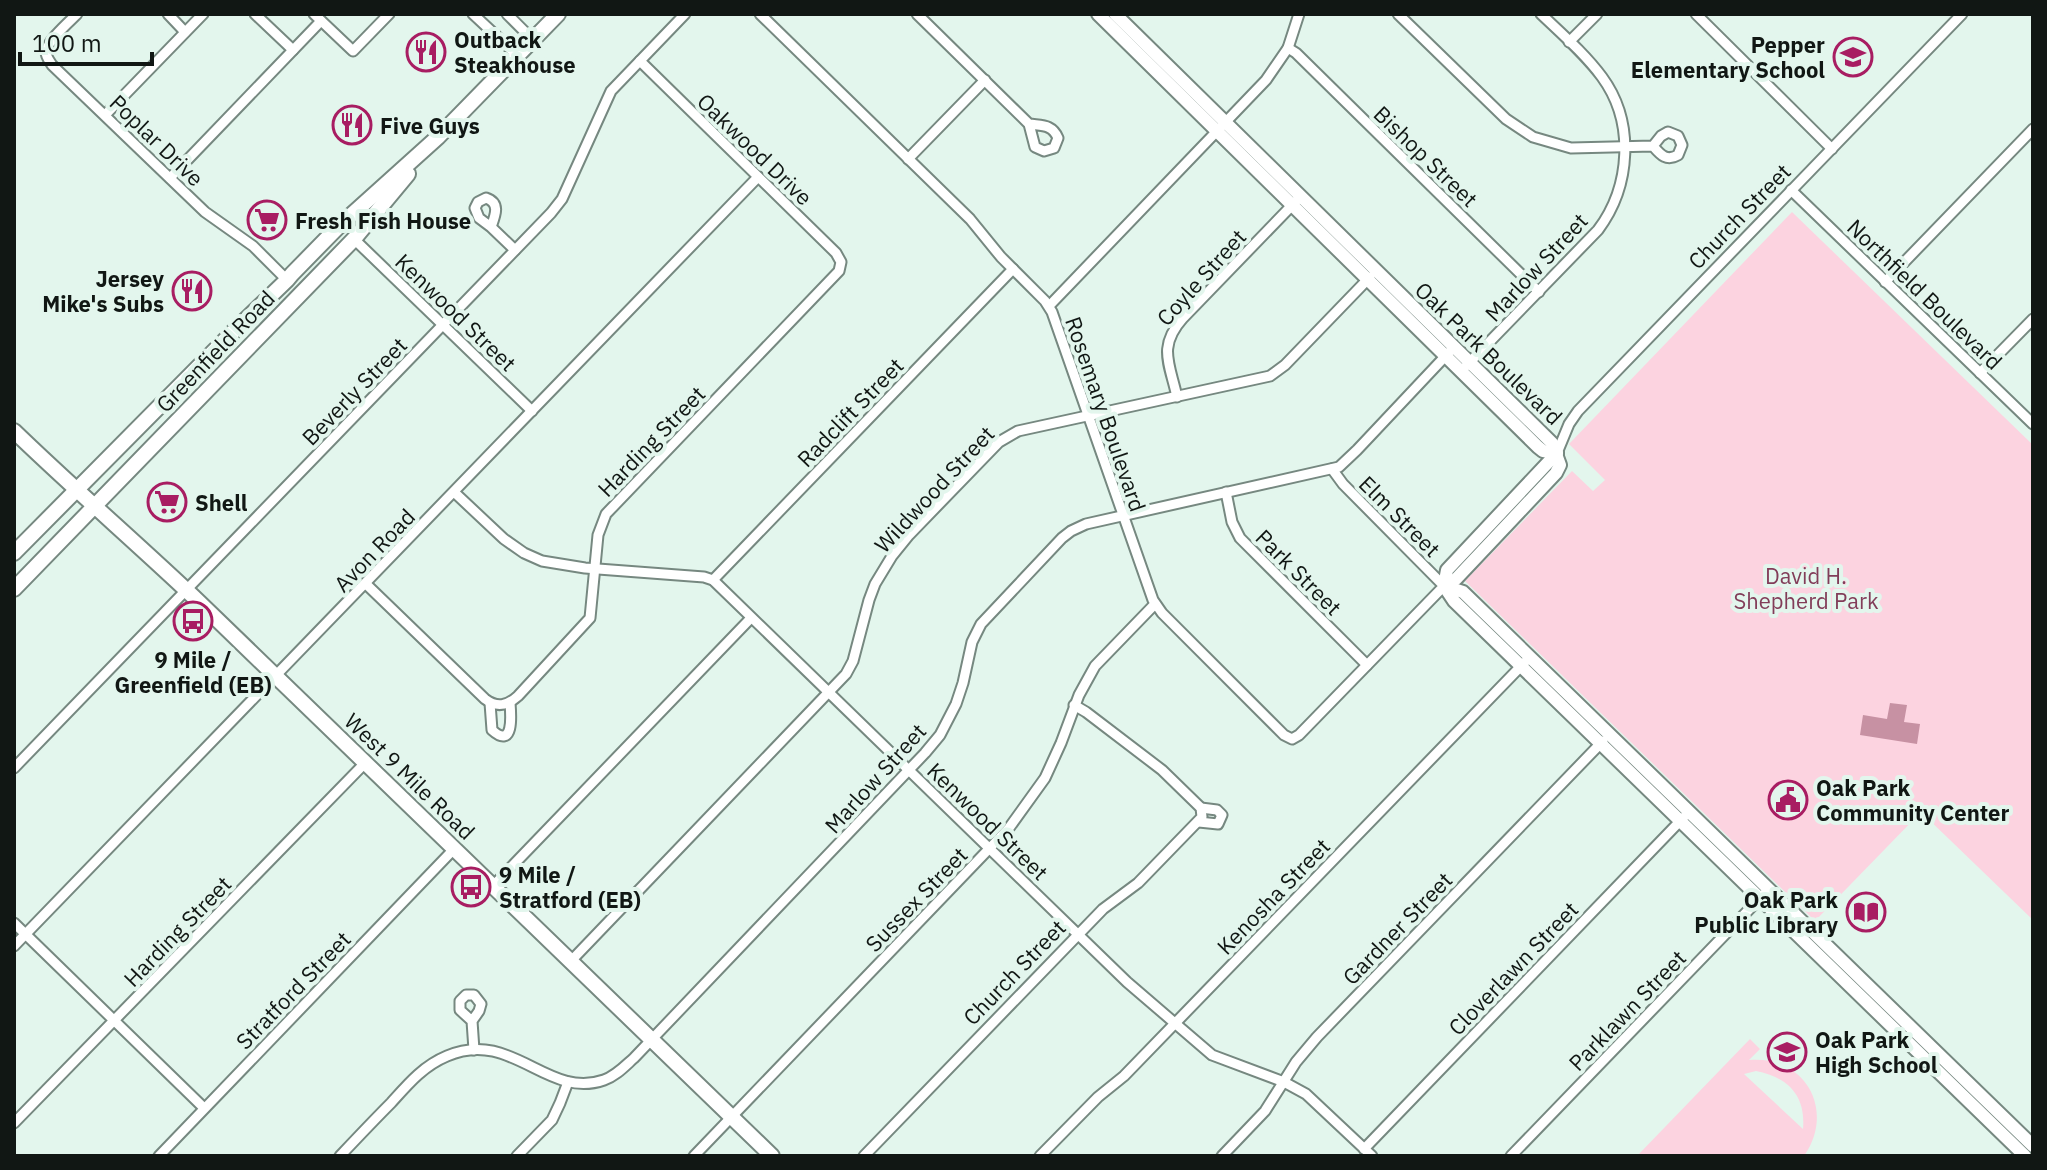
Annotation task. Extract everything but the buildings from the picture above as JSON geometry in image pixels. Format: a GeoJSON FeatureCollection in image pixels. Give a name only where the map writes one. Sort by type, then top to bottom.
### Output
{"type":"FeatureCollection","features":[{"type":"Feature","properties":{"kind":"main road","name":"Greenfield Road"},"geometry":{"type":"LineString","coordinates":[[14,553],[338,227],[438,137],[558,14]]}},
{"type":"Feature","properties":{"kind":"main road","name":"Greenfield Road"},"geometry":{"type":"LineString","coordinates":[[14,589],[354,239],[438,137]]}},
{"type":"Feature","properties":{"kind":"main road"},"geometry":{"type":"LineString","coordinates":[[233,332],[236,343],[246,351]]}},
{"type":"Feature","properties":{"kind":"main road"},"geometry":{"type":"LineString","coordinates":[[188,377],[196,378],[202,386],[203,395]]}},
{"type":"Feature","properties":{"kind":"main road","name":"West 9 Mile Road"},"geometry":{"type":"LineString","coordinates":[[14,431],[187,591],[772,1156]]}},
{"type":"Feature","properties":{"kind":"street","name":"Poplar Drive"},"geometry":{"type":"LineString","coordinates":[[77,14],[49,43],[46,55],[52,65],[213,219],[253,246],[287,280]]}},
{"type":"Feature","properties":{"kind":"street"},"geometry":{"type":"LineString","coordinates":[[168,14],[185,32]]}},
{"type":"Feature","properties":{"kind":"street"},"geometry":{"type":"LineString","coordinates":[[105,115],[203,14]]}},
{"type":"Feature","properties":{"kind":"street"},"geometry":{"type":"LineString","coordinates":[[255,14],[293,50]]}},
{"type":"Feature","properties":{"kind":"street"},"geometry":{"type":"LineString","coordinates":[[170,178],[293,50],[318,18],[353,51],[389,14]]}},
{"type":"Feature","properties":{"kind":"street"},"geometry":{"type":"LineString","coordinates":[[473,14],[518,56]]}},
{"type":"Feature","properties":{"kind":"street"},"geometry":{"type":"LineString","coordinates":[[507,14],[533,40]]}},
{"type":"Feature","properties":{"kind":"street","name":"Beverly Street"},"geometry":{"type":"LineString","coordinates":[[14,768],[551,213],[562,199],[611,91],[685,14]]}},
{"type":"Feature","properties":{"kind":"street","name":"Rosemary Boulevard"},"geometry":{"type":"LineString","coordinates":[[760,14],[970,219],[1049,306],[1155,604],[1284,735],[1292,739]]}},
{"type":"Feature","properties":{"kind":"street"},"geometry":{"type":"LineString","coordinates":[[917,14],[1029,124]]}},
{"type":"Feature","properties":{"kind":"street","name":"Oak Park Boulevard"},"geometry":{"type":"LineString","coordinates":[[1098,14],[1113,18],[1465,367],[1552,443],[1557,453]]}},
{"type":"Feature","properties":{"kind":"street"},"geometry":{"type":"LineString","coordinates":[[1049,306],[1266,80],[1288,48],[1299,14]]}},
{"type":"Feature","properties":{"kind":"street"},"geometry":{"type":"LineString","coordinates":[[1398,14],[1524,133],[1541,141],[1571,148],[1653,146]]}},
{"type":"Feature","properties":{"kind":"street","name":"Marlow Street"},"geometry":{"type":"LineString","coordinates":[[1465,367],[1598,230],[1621,184],[1625,146],[1621,118],[1611,91],[1595,68],[1541,14]]}},
{"type":"Feature","properties":{"kind":"street"},"geometry":{"type":"LineString","coordinates":[[1569,42],[1597,14]]}},
{"type":"Feature","properties":{"kind":"street"},"geometry":{"type":"LineString","coordinates":[[1696,14],[1832,149]]}},
{"type":"Feature","properties":{"kind":"street","name":"Church Street"},"geometry":{"type":"LineString","coordinates":[[1292,739],[1444,586],[1456,579],[1484,540],[1519,503],[1556,473],[1560,465],[1557,453],[1578,411],[1962,14]]}},
{"type":"Feature","properties":{"kind":"street","name":"Bishop Street"},"geometry":{"type":"LineString","coordinates":[[1288,48],[1539,292]]}},
{"type":"Feature","properties":{"kind":"street","name":"Oakwood Drive"},"geometry":{"type":"LineString","coordinates":[[640,61],[836,253],[841,264]]}},
{"type":"Feature","properties":{"kind":"street"},"geometry":{"type":"LineString","coordinates":[[908,159],[985,80]]}},
{"type":"Feature","properties":{"kind":"street"},"geometry":{"type":"LineString","coordinates":[[1885,282],[2033,129]]}},
{"type":"Feature","properties":{"kind":"street","name":"Avon Road"},"geometry":{"type":"LineString","coordinates":[[14,946],[758,177]]}},
{"type":"Feature","properties":{"kind":"street","name":"Northfield Boulevard"},"geometry":{"type":"LineString","coordinates":[[1791,190],[2033,424]]}},
{"type":"Feature","properties":{"kind":"street","name":"Coyle Street"},"geometry":{"type":"LineString","coordinates":[[1177,397],[1167,352],[1171,333],[1296,201]]}},
{"type":"Feature","properties":{"kind":"street"},"geometry":{"type":"LineString","coordinates":[[491,227],[515,250]]}},
{"type":"Feature","properties":{"kind":"street","name":"Kenwood Street"},"geometry":{"type":"LineString","coordinates":[[354,239],[532,411]]}},
{"type":"Feature","properties":{"kind":"street","name":"Harding Street"},"geometry":{"type":"LineString","coordinates":[[366,584],[490,703],[492,730],[503,736],[509,732],[510,703],[588,622],[600,526],[610,509],[825,287],[841,264]]}},
{"type":"Feature","properties":{"kind":"street","name":"Radclift Street"},"geometry":{"type":"LineString","coordinates":[[713,580],[1013,269]]}},
{"type":"Feature","properties":{"kind":"street","name":"Wildwood Street"},"geometry":{"type":"LineString","coordinates":[[570,962],[846,674],[853,661],[865,609],[875,584],[892,556],[1005,437],[1018,431],[1275,374],[1372,275]]}},
{"type":"Feature","properties":{"kind":"street"},"geometry":{"type":"LineString","coordinates":[[1980,373],[2033,319]]}},
{"type":"Feature","properties":{"kind":"street","name":"Marlow Street"},"geometry":{"type":"LineString","coordinates":[[568,1082],[589,1084],[606,1079],[625,1066],[909,771],[948,721],[963,683],[972,642],[981,624],[1062,538],[1086,524],[1332,469],[1345,462],[1450,352]]}},
{"type":"Feature","properties":{"kind":"street","name":"Elm Street"},"geometry":{"type":"LineString","coordinates":[[1332,469],[1343,484],[1444,586]]}},
{"type":"Feature","properties":{"kind":"street"},"geometry":{"type":"LineString","coordinates":[[454,492],[497,533],[524,553],[542,561],[713,580]]}},
{"type":"Feature","properties":{"kind":"street","name":"Park Street"},"geometry":{"type":"LineString","coordinates":[[1226,492],[1232,522],[1240,538],[1367,665]]}},
{"type":"Feature","properties":{"kind":"street","name":"Kenwood Street"},"geometry":{"type":"LineString","coordinates":[[713,580],[1127,982],[1199,1046],[1218,1058],[1284,1082],[1312,1098],[1368,1152]]}},
{"type":"Feature","properties":{"kind":"street"},"geometry":{"type":"LineString","coordinates":[[1444,586],[1454,601],[1525,662],[1732,862],[2025,1156]]}},
{"type":"Feature","properties":{"kind":"street","name":"Sussex Street"},"geometry":{"type":"LineString","coordinates":[[694,1156],[1016,819],[1045,778],[1074,705],[1095,666],[1155,604]]}},
{"type":"Feature","properties":{"kind":"street"},"geometry":{"type":"LineString","coordinates":[[492,887],[751,618]]}},
{"type":"Feature","properties":{"kind":"street","name":"Kenosha Street"},"geometry":{"type":"LineString","coordinates":[[1040,1156],[1098,1097],[1124,1076],[1525,662]]}},
{"type":"Feature","properties":{"kind":"street"},"geometry":{"type":"LineString","coordinates":[[490,703],[510,703]]}},
{"type":"Feature","properties":{"kind":"street","name":"Church Street"},"geometry":{"type":"LineString","coordinates":[[864,1156],[1113,900],[1138,883],[1199,822],[1214,825],[1221,819],[1222,815],[1217,810],[1201,808],[1162,770],[1074,705]]}},
{"type":"Feature","properties":{"kind":"street","name":"Gardner Street"},"geometry":{"type":"LineString","coordinates":[[1222,1156],[1265,1111],[1300,1056],[1317,1037],[1605,739]]}},
{"type":"Feature","properties":{"kind":"street","name":"Harding Street"},"geometry":{"type":"LineString","coordinates":[[14,1123],[365,763]]}},
{"type":"Feature","properties":{"kind":"street"},"geometry":{"type":"LineString","coordinates":[[1199,822],[1203,813],[1201,808]]}},
{"type":"Feature","properties":{"kind":"street","name":"Cloverlawn Street"},"geometry":{"type":"LineString","coordinates":[[1368,1152],[1685,816]]}},
{"type":"Feature","properties":{"kind":"street","name":"Stratford Street"},"geometry":{"type":"LineString","coordinates":[[159,1156],[454,849]]}},
{"type":"Feature","properties":{"kind":"street"},"geometry":{"type":"LineString","coordinates":[[1764,894],[2033,1146]]}},
{"type":"Feature","properties":{"kind":"street","name":"Parklawn Street"},"geometry":{"type":"LineString","coordinates":[[1511,1156],[1764,894]]}},
{"type":"Feature","properties":{"kind":"street"},"geometry":{"type":"LineString","coordinates":[[14,923],[204,1108]]}},
{"type":"Feature","properties":{"kind":"street"},"geometry":{"type":"LineString","coordinates":[[472,1021],[474,1050]]}},
{"type":"Feature","properties":{"kind":"street"},"geometry":{"type":"LineString","coordinates":[[340,1156],[423,1069],[449,1055],[474,1050],[514,1056],[568,1082],[552,1120],[517,1156]]}},
{"type":"Feature","properties":{"kind":"green space","name":"David H. Shepherd Park"},"geometry":{"type":"Polygon","coordinates":[[[1792,212],[2033,445],[2033,920],[1921,812],[1815,921],[1465,581],[1572,471],[1593,491],[1605,480],[1569,444],[1792,212]]]}},
{"type":"Feature","properties":{"kind":"green space"},"geometry":{"type":"Polygon","coordinates":[[[1750,1039],[1760,1049],[1749,1060],[1786,1066],[1810,1089],[1817,1121],[1804,1156],[1637,1156],[1750,1039]],[[1756,1071],[1744,1074],[1803,1129],[1801,1107],[1793,1090],[1756,1071]]]}},
{"type":"Feature","properties":{"kind":"shaded area"},"geometry":{"type":"Polygon","coordinates":[[[1890,703],[1907,705],[1904,722],[1920,724],[1917,744],[1860,735],[1863,715],[1887,719],[1890,703]]]}},
{"type":"Feature","properties":{"kind":"place","name":"Outback Steakhouse"},"geometry":{"type":"Point","coordinates":[426,52]}},
{"type":"Feature","properties":{"kind":"place","name":"Pepper Elementary School"},"geometry":{"type":"Point","coordinates":[1853,57]}},
{"type":"Feature","properties":{"kind":"place","name":"Five Guys"},"geometry":{"type":"Point","coordinates":[352,125]}},
{"type":"Feature","properties":{"kind":"place","name":"Fresh Fish House"},"geometry":{"type":"Point","coordinates":[267,220]}},
{"type":"Feature","properties":{"kind":"place","name":"Jersey Mike's Subs"},"geometry":{"type":"Point","coordinates":[192,291]}},
{"type":"Feature","properties":{"kind":"place","name":"Shell"},"geometry":{"type":"Point","coordinates":[167,502]}},
{"type":"Feature","properties":{"kind":"place","name":"9 Mile / Greenfield (EB)"},"geometry":{"type":"Point","coordinates":[193,621]}},
{"type":"Feature","properties":{"kind":"place","name":"Oak Park Community Center"},"geometry":{"type":"Point","coordinates":[1788,800]}},
{"type":"Feature","properties":{"kind":"place","name":"9 Mile / Stratford (EB)"},"geometry":{"type":"Point","coordinates":[471,887]}},
{"type":"Feature","properties":{"kind":"place","name":"Oak Park Public Library"},"geometry":{"type":"Point","coordinates":[1866,912]}},
{"type":"Feature","properties":{"kind":"place","name":"Oak Park High School"},"geometry":{"type":"Point","coordinates":[1787,1052]}}]}
